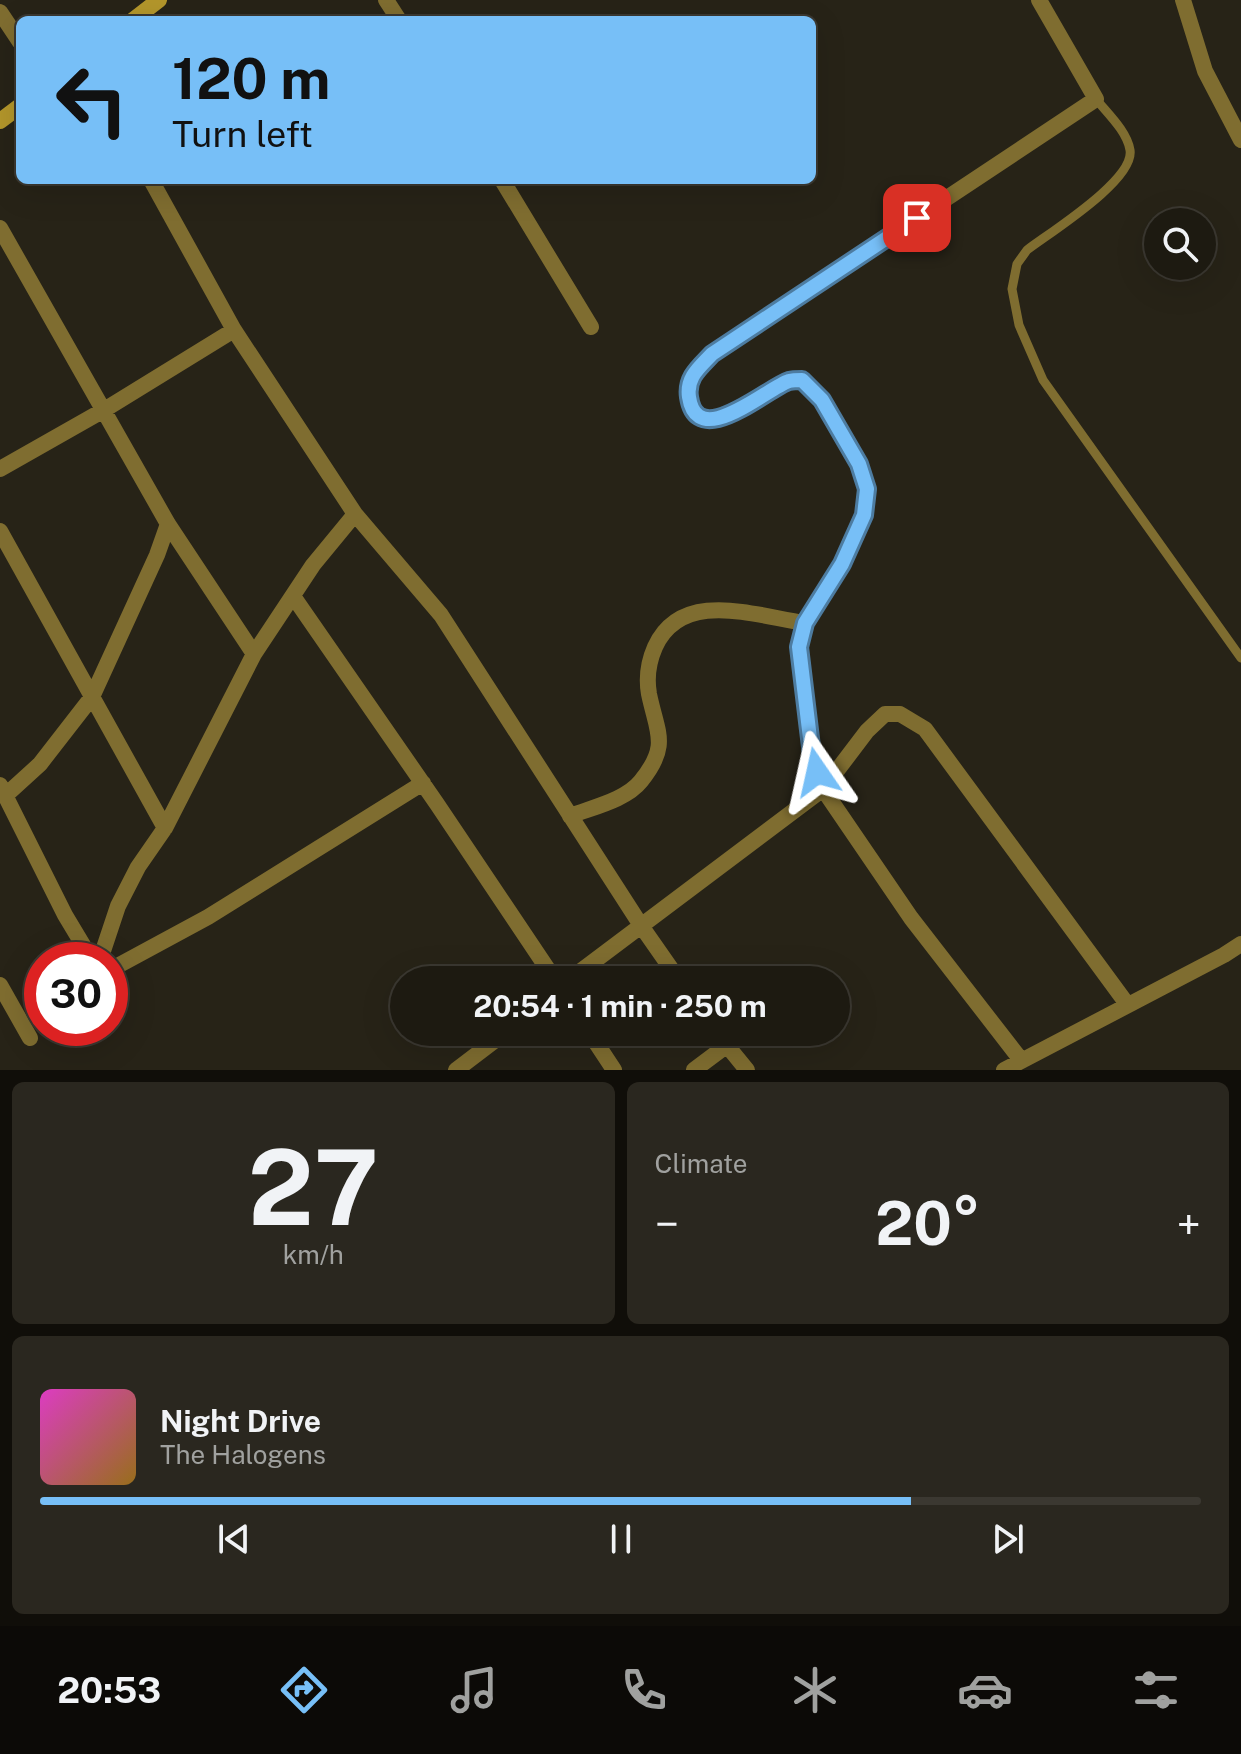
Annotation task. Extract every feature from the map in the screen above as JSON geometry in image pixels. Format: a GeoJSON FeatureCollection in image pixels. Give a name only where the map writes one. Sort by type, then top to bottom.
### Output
{"type":"FeatureCollection","features":[{"type":"Feature","properties":{"kind":"main road"},"geometry":{"type":"LineString","coordinates":[[138,16],[159,0]]}},
{"type":"Feature","properties":{"kind":"street"},"geometry":{"type":"LineString","coordinates":[[1021,1060],[911,918],[823,789],[812,755],[799,647],[805,623],[842,564],[864,515],[867,489],[859,464],[822,400],[802,380],[789,381],[715,419],[706,419],[696,411],[689,397],[691,377],[712,354],[1096,99],[1039,0]]}},
{"type":"Feature","properties":{"kind":"street"},"geometry":{"type":"LineString","coordinates":[[1183,0],[1205,71],[1241,140]]}},
{"type":"Feature","properties":{"kind":"street"},"geometry":{"type":"LineString","coordinates":[[0,12],[16,36]]}},
{"type":"Feature","properties":{"kind":"street"},"geometry":{"type":"LineString","coordinates":[[153,184],[234,330],[355,514],[441,615],[669,966]]}},
{"type":"Feature","properties":{"kind":"street"},"geometry":{"type":"LineString","coordinates":[[504,184],[591,327]]}},
{"type":"Feature","properties":{"kind":"street"},"geometry":{"type":"LineString","coordinates":[[0,228],[168,524],[254,654]]}},
{"type":"Feature","properties":{"kind":"street"},"geometry":{"type":"LineString","coordinates":[[0,469],[234,330]]}},
{"type":"Feature","properties":{"kind":"street"},"geometry":{"type":"LineString","coordinates":[[106,942],[118,906],[138,867],[165,828],[254,654],[313,565],[355,514]]}},
{"type":"Feature","properties":{"kind":"street"},"geometry":{"type":"LineString","coordinates":[[81,942],[3,790],[40,764],[92,697],[168,524]]}},
{"type":"Feature","properties":{"kind":"street"},"geometry":{"type":"LineString","coordinates":[[0,531],[165,828]]}},
{"type":"Feature","properties":{"kind":"street"},"geometry":{"type":"LineString","coordinates":[[293,596],[546,966]]}},
{"type":"Feature","properties":{"kind":"street"},"geometry":{"type":"LineString","coordinates":[[570,816],[623,795],[640,783],[657,754],[661,738],[648,692],[647,664],[659,638],[674,620],[710,609],[805,623]]}},
{"type":"Feature","properties":{"kind":"street"},"geometry":{"type":"LineString","coordinates":[[588,966],[823,789],[867,731],[885,714],[900,714],[925,729],[1127,1004]]}},
{"type":"Feature","properties":{"kind":"street"},"geometry":{"type":"LineString","coordinates":[[128,960],[208,917],[423,783]]}},
{"type":"Feature","properties":{"kind":"street"},"geometry":{"type":"LineString","coordinates":[[1004,1070],[1241,944]]}},
{"type":"Feature","properties":{"kind":"street"},"geometry":{"type":"LineString","coordinates":[[0,985],[24,1027]]}},
{"type":"Feature","properties":{"kind":"street"},"geometry":{"type":"LineString","coordinates":[[456,1070],[488,1046]]}},
{"type":"Feature","properties":{"kind":"street"},"geometry":{"type":"LineString","coordinates":[[598,1046],[614,1070]]}},
{"type":"Feature","properties":{"kind":"street"},"geometry":{"type":"LineString","coordinates":[[694,1070],[726,1046],[747,1070]]}},
{"type":"Feature","properties":{"kind":"lane"},"geometry":{"type":"LineString","coordinates":[[1096,99],[1123,134],[1131,151],[1126,169],[1108,189],[1027,250],[1017,264],[1012,289],[1019,325],[1043,380],[1241,658]]}},
{"type":"Feature","properties":{"kind":"route"},"geometry":{"type":"LineString","coordinates":[[817,772],[812,755],[799,647],[805,623],[842,564],[864,515],[867,489],[859,464],[822,400],[802,380],[789,381],[728,415],[706,419],[696,411],[689,397],[691,377],[712,354],[917,218]]}}]}
